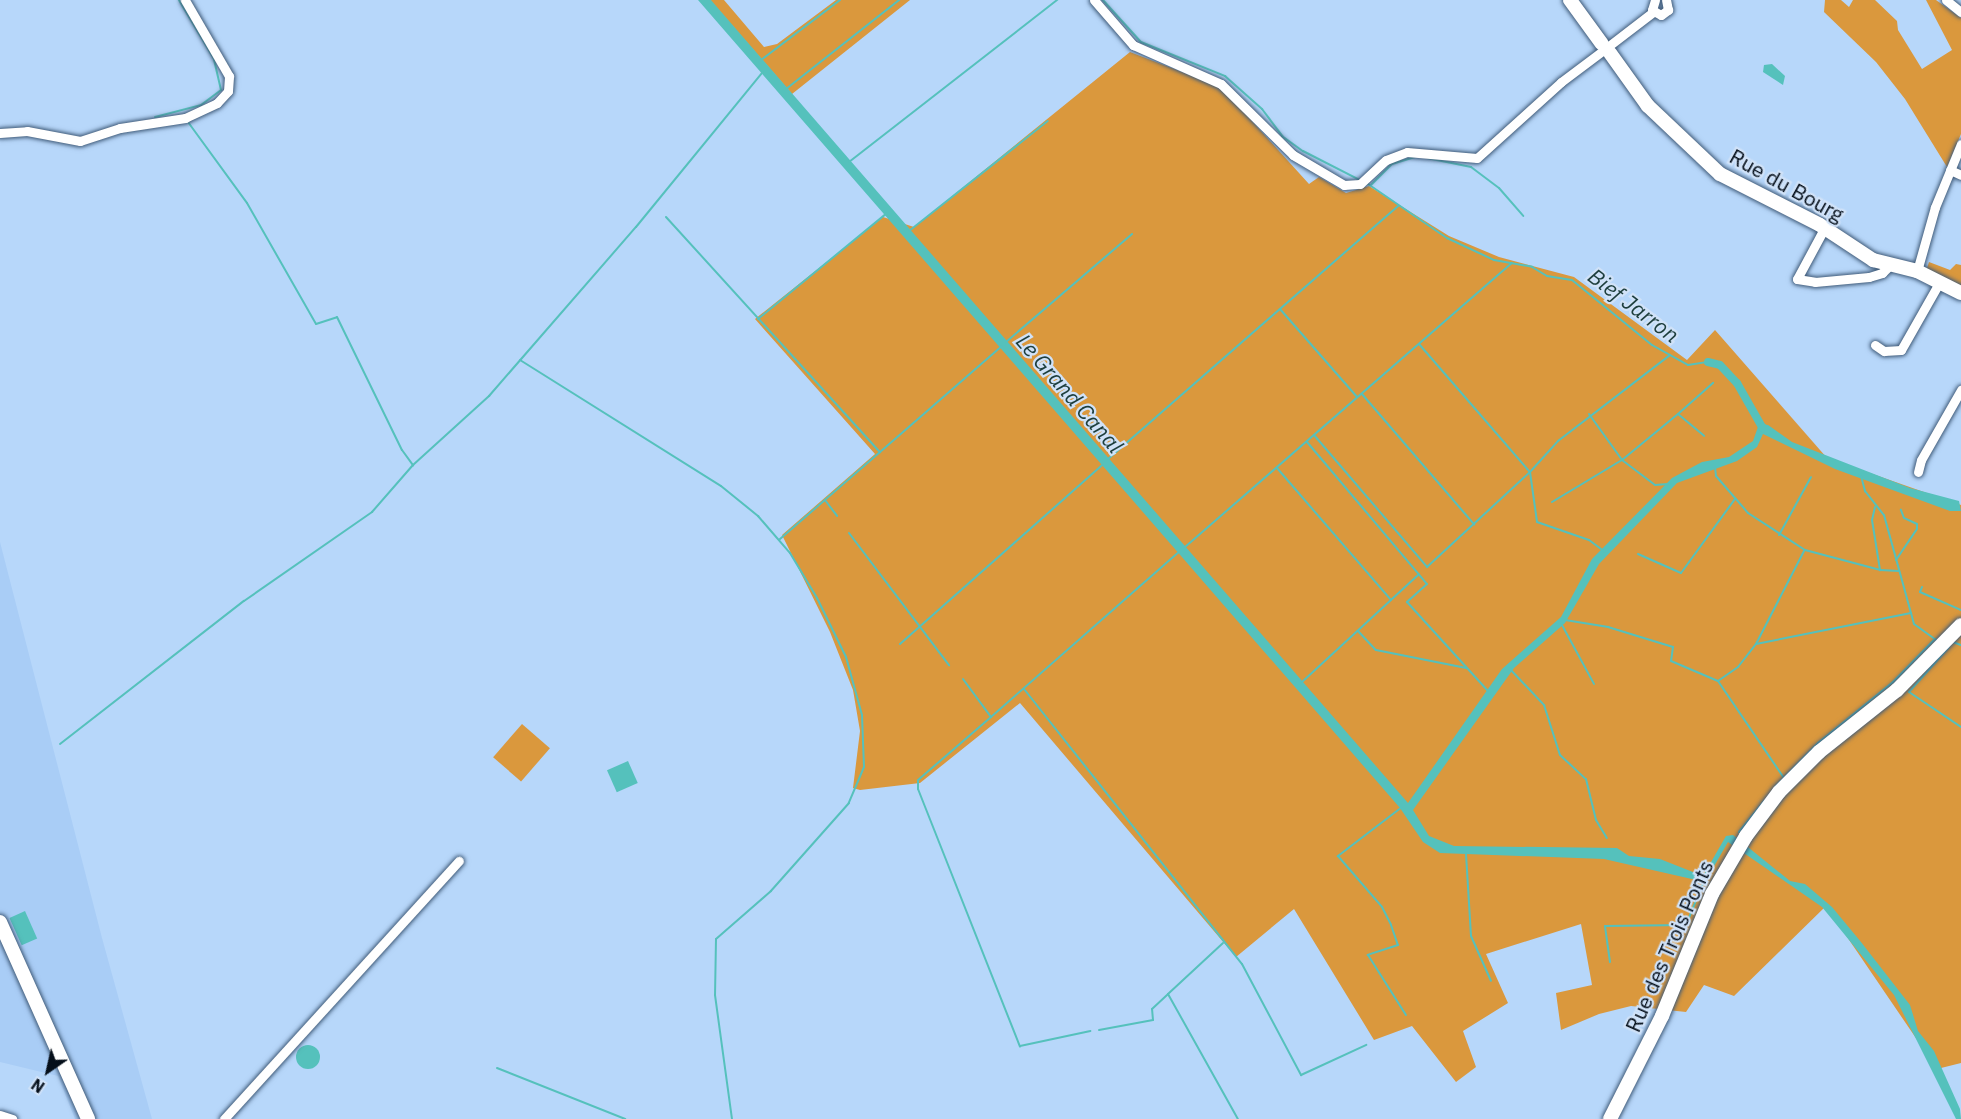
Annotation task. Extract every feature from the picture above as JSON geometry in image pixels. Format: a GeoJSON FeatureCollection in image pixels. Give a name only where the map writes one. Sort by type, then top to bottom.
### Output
{"type":"FeatureCollection","features":[{"type":"Feature","properties":{"kind":"street"},"geometry":{"type":"LineString","coordinates":[[0,133],[27,131],[80,141],[120,128],[185,118],[216,103],[228,91],[229,76],[185,0]]}},
{"type":"Feature","properties":{"kind":"street"},"geometry":{"type":"LineString","coordinates":[[1094,0],[1133,45],[1221,84],[1293,155],[1344,185],[1360,184],[1386,160],[1407,152],[1477,158],[1561,82],[1653,12],[1666,13],[1666,0]]}},
{"type":"Feature","properties":{"kind":"street","name":"Rue du Bourg"},"geometry":{"type":"LineString","coordinates":[[1570,0],[1648,106],[1720,174],[1825,227],[1873,260],[1917,272],[1961,293]]}},
{"type":"Feature","properties":{"kind":"street"},"geometry":{"type":"LineString","coordinates":[[1653,12],[1654,0]]}},
{"type":"Feature","properties":{"kind":"street"},"geometry":{"type":"LineString","coordinates":[[1946,0],[1961,12]]}},
{"type":"Feature","properties":{"kind":"street"},"geometry":{"type":"LineString","coordinates":[[1917,272],[1935,207],[1961,144]]}},
{"type":"Feature","properties":{"kind":"street"},"geometry":{"type":"LineString","coordinates":[[1950,170],[1961,175]]}},
{"type":"Feature","properties":{"kind":"street"},"geometry":{"type":"LineString","coordinates":[[1825,227],[1797,279],[1815,282],[1869,277],[1890,265]]}},
{"type":"Feature","properties":{"kind":"street"},"geometry":{"type":"LineString","coordinates":[[1875,345],[1884,351],[1901,350],[1939,283]]}},
{"type":"Feature","properties":{"kind":"street"},"geometry":{"type":"LineString","coordinates":[[1918,472],[1920,460],[1961,390]]}},
{"type":"Feature","properties":{"kind":"street","name":"Rue des Trois Ponts"},"geometry":{"type":"LineString","coordinates":[[1610,1119],[1662,1016],[1712,894],[1746,836],[1779,792],[1819,752],[1897,690],[1948,635],[1961,625]]}},
{"type":"Feature","properties":{"kind":"street"},"geometry":{"type":"LineString","coordinates":[[224,1119],[459,861]]}},
{"type":"Feature","properties":{"kind":"street"},"geometry":{"type":"LineString","coordinates":[[0,922],[85,1116]]}},
{"type":"Feature","properties":{"kind":"street"},"geometry":{"type":"LineString","coordinates":[[0,1115],[12,1119]]}},
{"type":"Feature","properties":{"kind":"shaded area"},"geometry":{"type":"Polygon","coordinates":[[[698,0],[711,0],[1408,803],[1502,669],[1561,617],[1592,559],[1672,478],[1702,462],[1729,457],[1753,441],[1759,424],[1768,425],[1792,442],[1910,488],[1959,501],[1961,511],[1950,511],[1835,469],[1763,434],[1757,447],[1737,461],[1677,483],[1599,564],[1565,623],[1514,668],[1413,810],[1429,836],[1454,846],[1617,848],[1629,856],[1660,859],[1703,876],[1726,836],[1733,835],[1790,881],[1805,884],[1832,907],[1861,942],[1910,1005],[1918,1031],[1934,1051],[1960,1109],[1961,1119],[1956,1119],[1894,995],[1822,907],[1728,842],[1705,882],[1604,859],[1440,853],[1423,842],[1400,808],[698,0]]]}},
{"type":"Feature","properties":{"kind":"shaded area"},"geometry":{"type":"Polygon","coordinates":[[[710,0],[724,0],[764,47],[777,44],[836,0],[910,0],[792,94],[710,0]]]}},
{"type":"Feature","properties":{"kind":"shaded area"},"geometry":{"type":"Polygon","coordinates":[[[1825,0],[1841,0],[1849,7],[1853,0],[1875,0],[1897,21],[1898,30],[1922,69],[1952,50],[1926,0],[1936,0],[1961,18],[1961,134],[1947,167],[1905,99],[1876,62],[1824,12],[1825,0]]]}},
{"type":"Feature","properties":{"kind":"shaded area"},"geometry":{"type":"Polygon","coordinates":[[[1130,52],[1221,87],[1309,184],[1319,177],[1346,193],[1369,186],[1449,236],[1499,257],[1574,277],[1687,360],[1715,330],[1827,458],[1961,505],[1961,1063],[1937,1069],[1826,906],[1734,996],[1704,985],[1686,1012],[1631,1006],[1599,1014],[1561,1030],[1556,993],[1592,985],[1581,924],[1486,954],[1508,1003],[1463,1031],[1476,1067],[1456,1082],[1412,1026],[1374,1040],[1294,909],[1236,957],[1020,703],[920,783],[860,790],[853,788],[860,731],[853,690],[830,632],[782,535],[875,454],[755,319],[883,217],[914,227],[1130,52]]]}},
{"type":"Feature","properties":{"kind":"shaded area"},"geometry":{"type":"Polygon","coordinates":[[[1772,64],[1785,76],[1783,85],[1763,72],[1764,65],[1772,64]]]}},
{"type":"Feature","properties":{"kind":"shaded area"},"geometry":{"type":"Polygon","coordinates":[[[1929,262],[1950,270],[1956,264],[1961,265],[1961,288],[1926,271],[1929,262]]]}},
{"type":"Feature","properties":{"kind":"shaded area"},"geometry":{"type":"Polygon","coordinates":[[[0,542],[102,938],[152,1119],[75,1119],[58,1076],[0,1062],[0,542]]]}},
{"type":"Feature","properties":{"kind":"shaded area"},"geometry":{"type":"Polygon","coordinates":[[[522,724],[550,748],[521,781],[493,757],[522,724]]]}},
{"type":"Feature","properties":{"kind":"shaded area"},"geometry":{"type":"Polygon","coordinates":[[[628,761],[638,783],[617,792],[607,770],[628,761]]]}},
{"type":"Feature","properties":{"kind":"shaded area"},"geometry":{"type":"Polygon","coordinates":[[[25,911],[37,938],[22,945],[9,918],[25,911]]]}},
{"type":"Feature","properties":{"kind":"shaded area"},"geometry":{"type":"Polygon","coordinates":[[[308,1045],[317,1048],[320,1057],[317,1066],[308,1069],[299,1066],[296,1057],[299,1048],[308,1045]]]}},
{"type":"Feature","properties":{"kind":"waterway"},"geometry":{"type":"LineString","coordinates":[[155,117],[201,105],[221,90],[214,59],[179,0]]}},
{"type":"Feature","properties":{"kind":"waterway"},"geometry":{"type":"LineString","coordinates":[[761,60],[840,0]]}},
{"type":"Feature","properties":{"kind":"waterway"},"geometry":{"type":"LineString","coordinates":[[786,89],[899,0]]}},
{"type":"Feature","properties":{"kind":"waterway"},"geometry":{"type":"LineString","coordinates":[[849,162],[1057,0]]}},
{"type":"Feature","properties":{"kind":"waterway","name":"Bief Jarron"},"geometry":{"type":"LineString","coordinates":[[1103,0],[1141,42],[1225,76],[1262,109],[1282,136],[1303,151],[1360,180]]}},
{"type":"Feature","properties":{"kind":"waterway"},"geometry":{"type":"LineString","coordinates":[[60,744],[244,601],[372,512],[413,465],[489,396],[636,227],[763,72]]}},
{"type":"Feature","properties":{"kind":"waterway"},"geometry":{"type":"LineString","coordinates":[[909,231],[1048,121]]}},
{"type":"Feature","properties":{"kind":"waterway"},"geometry":{"type":"LineString","coordinates":[[188,122],[247,203],[316,324],[337,317],[402,450],[413,465]]}},
{"type":"Feature","properties":{"kind":"waterway"},"geometry":{"type":"LineString","coordinates":[[1371,185],[1392,164],[1415,157]]}},
{"type":"Feature","properties":{"kind":"waterway"},"geometry":{"type":"LineString","coordinates":[[1427,158],[1471,167],[1499,188],[1523,216]]}},
{"type":"Feature","properties":{"kind":"waterway","name":"Bief Jarron"},"geometry":{"type":"LineString","coordinates":[[1368,184],[1447,238],[1494,260],[1532,267],[1547,276],[1572,280],[1652,345],[1688,365],[1708,362]]}},
{"type":"Feature","properties":{"kind":"waterway","name":"Le Grand Canal"},"geometry":{"type":"LineString","coordinates":[[1108,459],[1398,206]]}},
{"type":"Feature","properties":{"kind":"waterway"},"geometry":{"type":"LineString","coordinates":[[758,319],[886,214]]}},
{"type":"Feature","properties":{"kind":"waterway"},"geometry":{"type":"LineString","coordinates":[[666,217],[880,452]]}},
{"type":"Feature","properties":{"kind":"waterway","name":"Le Grand Canal"},"geometry":{"type":"LineString","coordinates":[[1006,342],[1132,234]]}},
{"type":"Feature","properties":{"kind":"waterway"},"geometry":{"type":"LineString","coordinates":[[1185,547],[1512,263]]}},
{"type":"Feature","properties":{"kind":"waterway"},"geometry":{"type":"LineString","coordinates":[[1280,309],[1357,397]]}},
{"type":"Feature","properties":{"kind":"waterway"},"geometry":{"type":"LineString","coordinates":[[1419,344],[1530,472],[1537,522],[1589,540],[1605,552]]}},
{"type":"Feature","properties":{"kind":"waterway","name":"Le Grand Canal"},"geometry":{"type":"LineString","coordinates":[[780,539],[1002,346]]}},
{"type":"Feature","properties":{"kind":"waterway"},"geometry":{"type":"LineString","coordinates":[[1314,435],[1427,567],[1530,472],[1558,441],[1670,355]]}},
{"type":"Feature","properties":{"kind":"waterway"},"geometry":{"type":"LineString","coordinates":[[520,360],[721,486],[758,516],[790,553],[817,598],[846,657],[862,715],[864,767],[849,803],[771,891],[716,939],[715,995],[732,1119]]}},
{"type":"Feature","properties":{"kind":"waterway","name":"Bief Jarron"},"geometry":{"type":"LineString","coordinates":[[1708,362],[1720,365],[1737,383],[1762,427],[1769,431]]}},
{"type":"Feature","properties":{"kind":"waterway"},"geometry":{"type":"LineString","coordinates":[[1678,414],[1713,383]]}},
{"type":"Feature","properties":{"kind":"waterway"},"geometry":{"type":"LineString","coordinates":[[1362,394],[1474,524]]}},
{"type":"Feature","properties":{"kind":"waterway"},"geometry":{"type":"LineString","coordinates":[[1589,414],[1622,460],[1655,485],[1668,484]]}},
{"type":"Feature","properties":{"kind":"waterway"},"geometry":{"type":"LineString","coordinates":[[1552,502],[1622,460],[1678,414],[1704,436]]}},
{"type":"Feature","properties":{"kind":"waterway"},"geometry":{"type":"LineString","coordinates":[[1307,442],[1427,584],[1407,602],[1488,691]]}},
{"type":"Feature","properties":{"kind":"waterway","name":"Le Grand Canal"},"geometry":{"type":"LineString","coordinates":[[900,644],[1102,465]]}},
{"type":"Feature","properties":{"kind":"waterway"},"geometry":{"type":"LineString","coordinates":[[1715,467],[1716,476],[1748,513],[1805,550],[1880,570],[1899,571]]}},
{"type":"Feature","properties":{"kind":"waterway"},"geometry":{"type":"LineString","coordinates":[[1277,468],[1391,600]]}},
{"type":"Feature","properties":{"kind":"waterway"},"geometry":{"type":"LineString","coordinates":[[1861,476],[1865,491],[1884,515],[1914,624],[1935,639]]}},
{"type":"Feature","properties":{"kind":"waterway"},"geometry":{"type":"LineString","coordinates":[[1779,535],[1811,477]]}},
{"type":"Feature","properties":{"kind":"waterway"},"geometry":{"type":"LineString","coordinates":[[1638,554],[1681,573],[1735,499]]}},
{"type":"Feature","properties":{"kind":"waterway"},"geometry":{"type":"LineString","coordinates":[[825,500],[837,516]]}},
{"type":"Feature","properties":{"kind":"waterway"},"geometry":{"type":"LineString","coordinates":[[1875,507],[1872,520],[1880,570]]}},
{"type":"Feature","properties":{"kind":"waterway"},"geometry":{"type":"LineString","coordinates":[[1896,560],[1917,529],[1917,524],[1904,518],[1901,510]]}},
{"type":"Feature","properties":{"kind":"waterway"},"geometry":{"type":"LineString","coordinates":[[849,533],[949,665]]}},
{"type":"Feature","properties":{"kind":"waterway"},"geometry":{"type":"LineString","coordinates":[[1756,644],[1804,551]]}},
{"type":"Feature","properties":{"kind":"waterway"},"geometry":{"type":"LineString","coordinates":[[963,679],[991,717],[1179,552]]}},
{"type":"Feature","properties":{"kind":"waterway"},"geometry":{"type":"LineString","coordinates":[[1302,682],[1419,574]]}},
{"type":"Feature","properties":{"kind":"waterway"},"geometry":{"type":"LineString","coordinates":[[1922,587],[1920,592],[1961,610]]}},
{"type":"Feature","properties":{"kind":"waterway"},"geometry":{"type":"LineString","coordinates":[[1718,681],[1738,667],[1756,644],[1911,613]]}},
{"type":"Feature","properties":{"kind":"waterway"},"geometry":{"type":"LineString","coordinates":[[1565,620],[1608,627],[1673,647],[1671,661],[1718,681],[1784,778]]}},
{"type":"Feature","properties":{"kind":"waterway"},"geometry":{"type":"LineString","coordinates":[[1562,625],[1594,684]]}},
{"type":"Feature","properties":{"kind":"waterway"},"geometry":{"type":"LineString","coordinates":[[1358,631],[1376,650],[1466,668]]}},
{"type":"Feature","properties":{"kind":"waterway"},"geometry":{"type":"LineString","coordinates":[[1775,787],[1818,743],[1893,682],[1935,639],[1938,642]]}},
{"type":"Feature","properties":{"kind":"waterway"},"geometry":{"type":"LineString","coordinates":[[1953,642],[1961,645]]}},
{"type":"Feature","properties":{"kind":"waterway"},"geometry":{"type":"LineString","coordinates":[[1949,647],[1909,692],[1961,727]]}},
{"type":"Feature","properties":{"kind":"waterway"},"geometry":{"type":"LineString","coordinates":[[1510,669],[1544,705],[1560,755],[1586,779],[1596,820],[1607,838]]}},
{"type":"Feature","properties":{"kind":"waterway"},"geometry":{"type":"LineString","coordinates":[[1024,689],[1242,964],[1301,1075],[1366,1045]]}},
{"type":"Feature","properties":{"kind":"waterway"},"geometry":{"type":"LineString","coordinates":[[991,717],[918,780],[918,789],[1020,1046],[1090,1031]]}},
{"type":"Feature","properties":{"kind":"waterway"},"geometry":{"type":"LineString","coordinates":[[1739,832],[1764,801]]}},
{"type":"Feature","properties":{"kind":"waterway"},"geometry":{"type":"LineString","coordinates":[[1402,807],[1338,856],[1382,907],[1391,925],[1398,945],[1368,955],[1406,1015]]}},
{"type":"Feature","properties":{"kind":"waterway"},"geometry":{"type":"LineString","coordinates":[[1466,854],[1471,936],[1491,981]]}},
{"type":"Feature","properties":{"kind":"waterway"},"geometry":{"type":"LineString","coordinates":[[1610,962],[1605,926],[1686,925],[1704,881]]}},
{"type":"Feature","properties":{"kind":"waterway"},"geometry":{"type":"LineString","coordinates":[[1223,943],[1168,994],[1238,1119]]}},
{"type":"Feature","properties":{"kind":"waterway"},"geometry":{"type":"LineString","coordinates":[[1099,1030],[1153,1020],[1152,1009],[1168,994]]}},
{"type":"Feature","properties":{"kind":"waterway"},"geometry":{"type":"LineString","coordinates":[[497,1068],[625,1119]]}}]}
